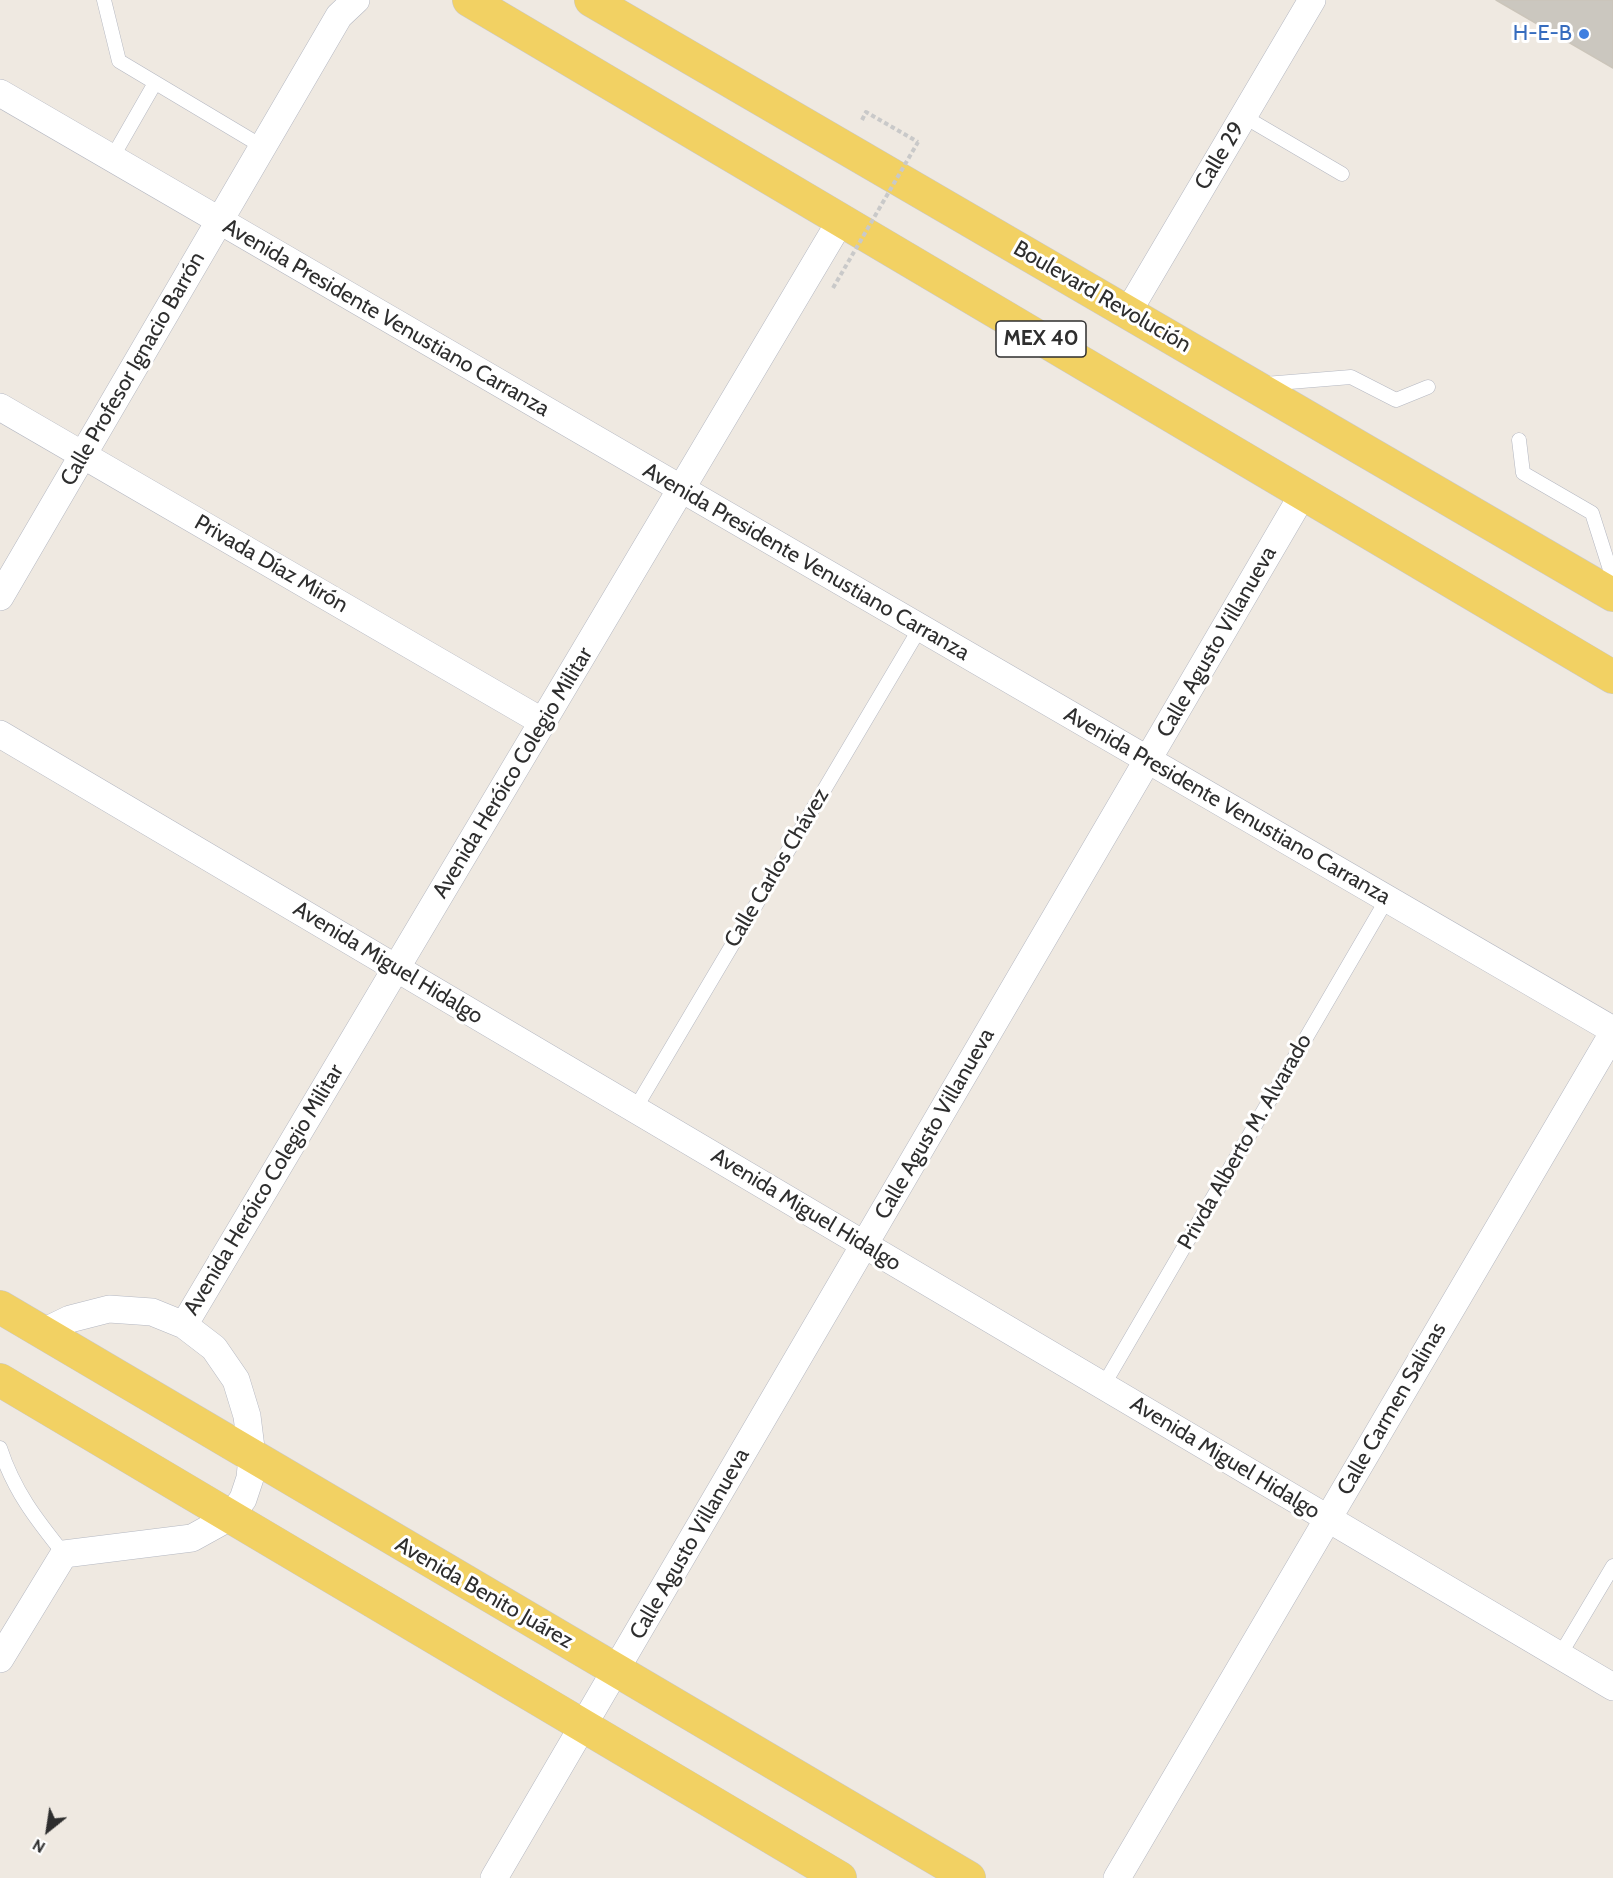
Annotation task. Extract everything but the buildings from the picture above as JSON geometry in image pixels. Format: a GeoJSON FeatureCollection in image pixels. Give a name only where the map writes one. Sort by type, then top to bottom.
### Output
{"type":"FeatureCollection","features":[{"type":"Feature","properties":{"kind":"main road","name":"MEX 40"},"geometry":{"type":"LineString","coordinates":[[469,0],[1613,677]]}},
{"type":"Feature","properties":{"kind":"main road","name":"Boulevard Revolución"},"geometry":{"type":"LineString","coordinates":[[591,0],[1613,595]]}},
{"type":"Feature","properties":{"kind":"main road","name":"Avenida Benito Juárez"},"geometry":{"type":"LineString","coordinates":[[0,1307],[969,1878]]}},
{"type":"Feature","properties":{"kind":"main road"},"geometry":{"type":"LineString","coordinates":[[0,1380],[840,1878]]}},
{"type":"Feature","properties":{"kind":"street","name":"Calle 29"},"geometry":{"type":"LineString","coordinates":[[1128,312],[1312,0]]}},
{"type":"Feature","properties":{"kind":"street","name":"Calle Profesor Ignacio Barrón"},"geometry":{"type":"LineString","coordinates":[[0,597],[345,5]]}},
{"type":"Feature","properties":{"kind":"street","name":"Avenida Presidente Venustiano Carranza"},"geometry":{"type":"LineString","coordinates":[[0,93],[1613,1032]]}},
{"type":"Feature","properties":{"kind":"street","name":"Avenida Heróico Colegio Militar"},"geometry":{"type":"LineString","coordinates":[[184,1325],[841,220]]}},
{"type":"Feature","properties":{"kind":"street","name":"Privada Díaz Mirón"},"geometry":{"type":"LineString","coordinates":[[0,406],[543,722]]}},
{"type":"Feature","properties":{"kind":"street","name":"Calle Agusto Villanueva"},"geometry":{"type":"LineString","coordinates":[[494,1878],[1303,494]]}},
{"type":"Feature","properties":{"kind":"street","name":"Avenida Miguel Hidalgo"},"geometry":{"type":"LineString","coordinates":[[0,734],[1613,1687]]}},
{"type":"Feature","properties":{"kind":"street","name":"Calle Carmen Salinas"},"geometry":{"type":"LineString","coordinates":[[1117,1878],[1613,1032]]}},
{"type":"Feature","properties":{"kind":"street","name":"Avenida Heróico Colegio Militar"},"geometry":{"type":"LineString","coordinates":[[42,1332],[70,1319],[109,1309],[152,1312],[184,1325],[214,1348],[236,1380],[247,1416],[252,1456],[250,1478],[243,1499],[230,1517]]}},
{"type":"Feature","properties":{"kind":"street"},"geometry":{"type":"LineString","coordinates":[[0,1659],[64,1554],[192,1538],[230,1517]]}},
{"type":"Feature","properties":{"kind":"lane"},"geometry":{"type":"LineString","coordinates":[[104,0],[119,61],[263,147]]}},
{"type":"Feature","properties":{"kind":"lane"},"geometry":{"type":"LineString","coordinates":[[112,158],[155,83]]}},
{"type":"Feature","properties":{"kind":"lane"},"geometry":{"type":"LineString","coordinates":[[1243,116],[1342,174]]}},
{"type":"Feature","properties":{"kind":"lane"},"geometry":{"type":"LineString","coordinates":[[1252,385],[1351,376],[1396,400],[1428,387]]}},
{"type":"Feature","properties":{"kind":"lane"},"geometry":{"type":"LineString","coordinates":[[1519,440],[1523,473],[1592,513],[1613,579]]}},
{"type":"Feature","properties":{"kind":"lane","name":"Calle Carlos Chávez"},"geometry":{"type":"LineString","coordinates":[[635,1109],[920,628]]}},
{"type":"Feature","properties":{"kind":"lane","name":"Privda Alberto M. Alvarado"},"geometry":{"type":"LineString","coordinates":[[1103,1386],[1387,899]]}},
{"type":"Feature","properties":{"kind":"lane"},"geometry":{"type":"LineString","coordinates":[[0,1448],[8,1472],[32,1514],[64,1554]]}},
{"type":"Feature","properties":{"kind":"lane"},"geometry":{"type":"LineString","coordinates":[[1560,1655],[1613,1566]]}},
{"type":"Feature","properties":{"kind":"path"},"geometry":{"type":"LineString","coordinates":[[834,288],[918,142]]}},
{"type":"Feature","properties":{"kind":"place","name":"H-E-B"},"geometry":{"type":"Point","coordinates":[1584,34]}}]}
